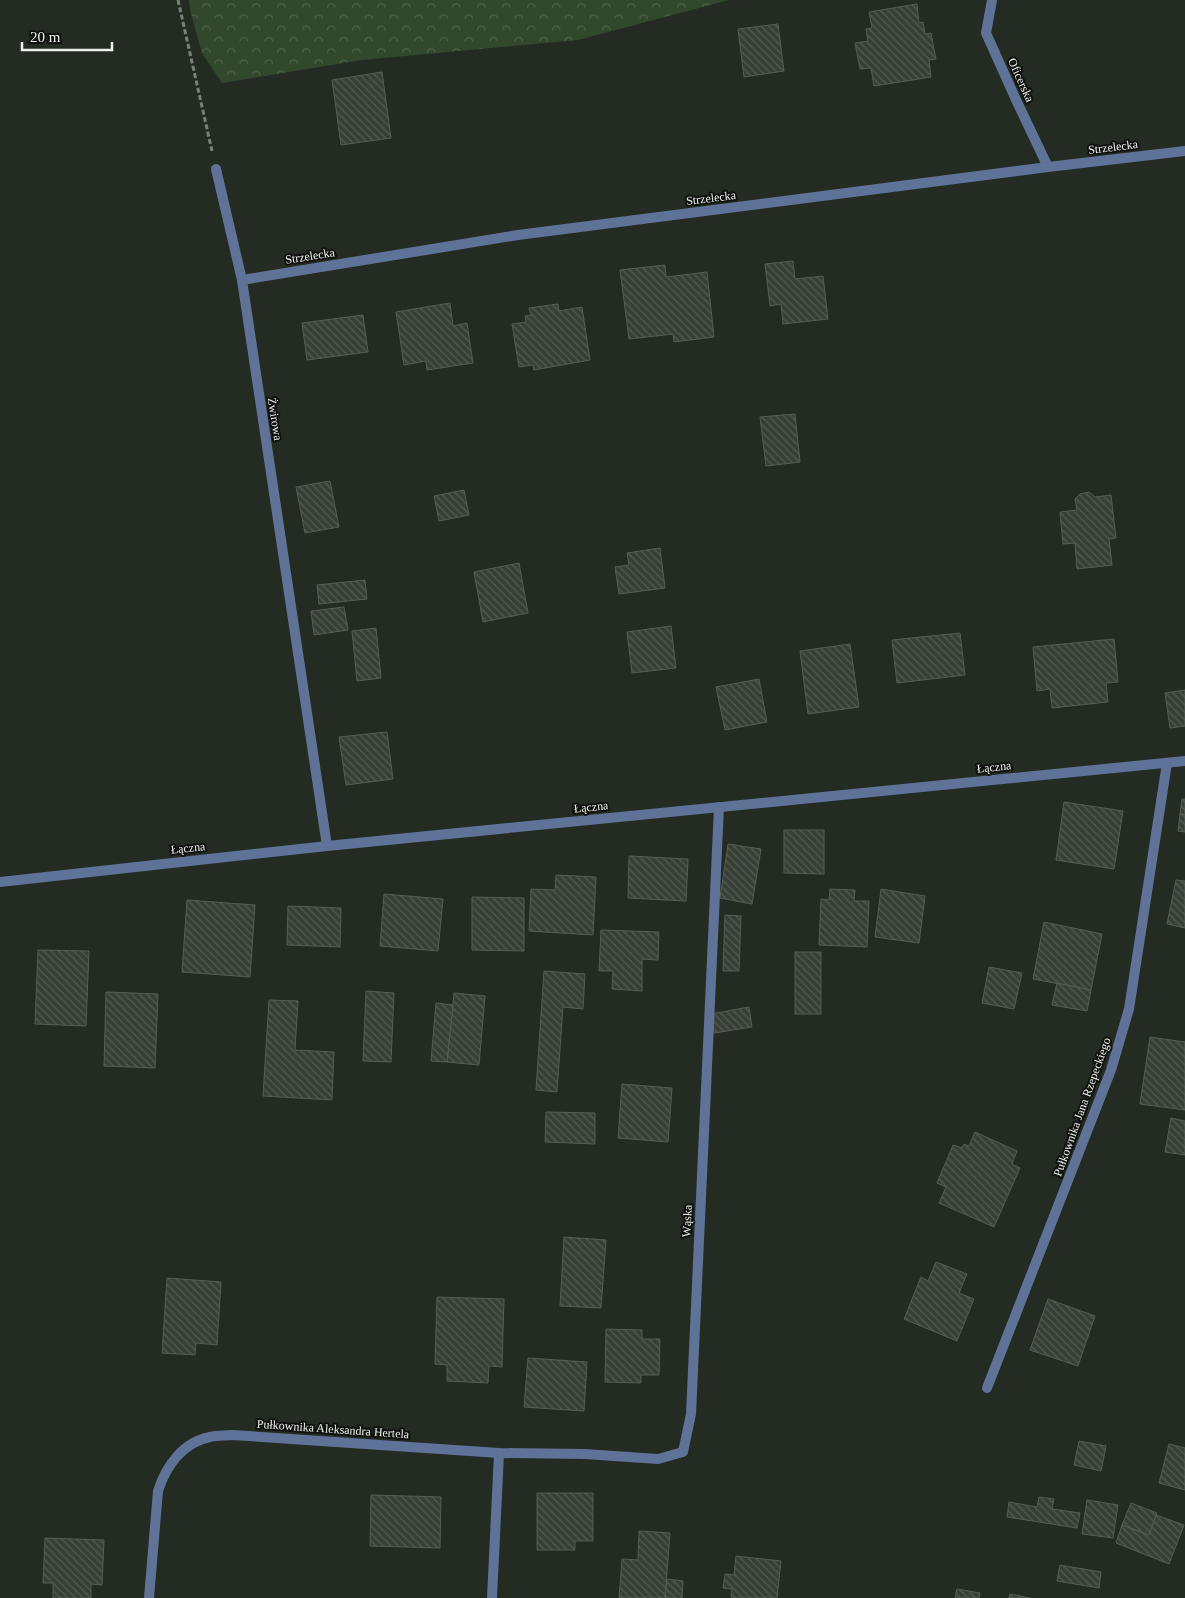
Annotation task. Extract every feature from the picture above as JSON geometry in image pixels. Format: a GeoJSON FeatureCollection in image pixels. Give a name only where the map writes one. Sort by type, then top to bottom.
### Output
{"type":"FeatureCollection","features":[{"type":"Feature","properties":{"kind":"street","name":"Oficerska"},"geometry":{"type":"LineString","coordinates":[[992,0],[986,34],[1048,167]]}},
{"type":"Feature","properties":{"kind":"street","name":"Strzelecka"},"geometry":{"type":"LineString","coordinates":[[242,280],[518,235],[1185,151]]}},
{"type":"Feature","properties":{"kind":"street","name":"Żwirowa"},"geometry":{"type":"LineString","coordinates":[[216,169],[242,280],[327,846]]}},
{"type":"Feature","properties":{"kind":"street","name":"Łączna"},"geometry":{"type":"LineString","coordinates":[[0,882],[327,846],[1185,761]]}},
{"type":"Feature","properties":{"kind":"street","name":"Pułkownika Jana Rzepeckiego"},"geometry":{"type":"LineString","coordinates":[[988,1388],[1111,1070],[1129,1009],[1167,763]]}},
{"type":"Feature","properties":{"kind":"street","name":"Wąska"},"geometry":{"type":"LineString","coordinates":[[499,1453],[585,1454],[658,1458],[682,1452],[691,1414],[719,807]]}},
{"type":"Feature","properties":{"kind":"street","name":"Pułkownika Aleksandra Hertela"},"geometry":{"type":"LineString","coordinates":[[149,1598],[158,1491],[163,1477],[173,1460],[198,1441],[210,1437],[233,1435],[499,1453]]}},
{"type":"Feature","properties":{"kind":"street"},"geometry":{"type":"LineString","coordinates":[[492,1598],[499,1453]]}},
{"type":"Feature","properties":{"kind":"path"},"geometry":{"type":"LineString","coordinates":[[178,0],[216,169]]}},
{"type":"Feature","properties":{"kind":"green space"},"geometry":{"type":"Polygon","coordinates":[[[189,0],[729,0],[578,40],[362,60],[222,83],[202,53],[189,0]]]}},
{"type":"Feature","properties":{"kind":"building"},"geometry":{"type":"Polygon","coordinates":[[[917,4],[919,23],[923,22],[925,34],[931,33],[936,59],[929,60],[931,77],[874,86],[871,68],[860,69],[855,43],[868,41],[866,29],[872,28],[869,12],[917,4]]]}},
{"type":"Feature","properties":{"kind":"building"},"geometry":{"type":"Polygon","coordinates":[[[778,24],[784,71],[744,77],[738,29],[778,24]]]}},
{"type":"Feature","properties":{"kind":"building"},"geometry":{"type":"Polygon","coordinates":[[[382,72],[391,138],[341,145],[332,80],[382,72]]]}},
{"type":"Feature","properties":{"kind":"building"},"geometry":{"type":"Polygon","coordinates":[[[793,261],[795,279],[823,276],[828,319],[783,324],[781,304],[770,306],[765,264],[793,261]]]}},
{"type":"Feature","properties":{"kind":"building"},"geometry":{"type":"Polygon","coordinates":[[[665,265],[666,277],[707,272],[714,337],[674,342],[673,334],[629,339],[620,270],[665,265]]]}},
{"type":"Feature","properties":{"kind":"building"},"geometry":{"type":"Polygon","coordinates":[[[450,303],[453,326],[467,323],[473,363],[427,370],[426,361],[404,365],[396,312],[450,303]]]}},
{"type":"Feature","properties":{"kind":"building"},"geometry":{"type":"Polygon","coordinates":[[[558,304],[559,311],[582,307],[590,360],[534,370],[533,365],[519,367],[512,324],[526,322],[525,316],[531,315],[529,308],[558,304]]]}},
{"type":"Feature","properties":{"kind":"building"},"geometry":{"type":"Polygon","coordinates":[[[363,315],[368,352],[307,360],[302,323],[363,315]]]}},
{"type":"Feature","properties":{"kind":"building"},"geometry":{"type":"Polygon","coordinates":[[[795,414],[800,462],[766,466],[760,417],[795,414]]]}},
{"type":"Feature","properties":{"kind":"building"},"geometry":{"type":"Polygon","coordinates":[[[330,481],[339,527],[305,533],[296,487],[330,481]]]}},
{"type":"Feature","properties":{"kind":"building"},"geometry":{"type":"Polygon","coordinates":[[[464,490],[469,515],[439,521],[434,496],[464,490]]]}},
{"type":"Feature","properties":{"kind":"building"},"geometry":{"type":"Polygon","coordinates":[[[1089,492],[1095,497],[1111,495],[1116,538],[1109,539],[1112,565],[1077,569],[1075,543],[1063,544],[1060,512],[1077,510],[1075,499],[1080,494],[1089,492]]]}},
{"type":"Feature","properties":{"kind":"building"},"geometry":{"type":"Polygon","coordinates":[[[660,548],[665,588],[619,594],[615,567],[629,565],[627,553],[660,548]]]}},
{"type":"Feature","properties":{"kind":"building"},"geometry":{"type":"Polygon","coordinates":[[[519,563],[528,613],[483,622],[474,572],[519,563]]]}},
{"type":"Feature","properties":{"kind":"building"},"geometry":{"type":"Polygon","coordinates":[[[365,580],[367,599],[319,604],[317,585],[365,580]]]}},
{"type":"Feature","properties":{"kind":"building"},"geometry":{"type":"Polygon","coordinates":[[[344,607],[348,630],[314,635],[311,611],[344,607]]]}},
{"type":"Feature","properties":{"kind":"building"},"geometry":{"type":"Polygon","coordinates":[[[671,626],[676,668],[632,673],[627,632],[671,626]]]}},
{"type":"Feature","properties":{"kind":"building"},"geometry":{"type":"Polygon","coordinates":[[[376,628],[381,678],[357,681],[352,631],[376,628]]]}},
{"type":"Feature","properties":{"kind":"building"},"geometry":{"type":"Polygon","coordinates":[[[960,633],[965,675],[897,683],[892,640],[960,633]]]}},
{"type":"Feature","properties":{"kind":"building"},"geometry":{"type":"Polygon","coordinates":[[[1114,639],[1118,682],[1106,683],[1108,702],[1052,708],[1050,689],[1037,691],[1033,647],[1114,639]]]}},
{"type":"Feature","properties":{"kind":"building"},"geometry":{"type":"Polygon","coordinates":[[[850,644],[859,707],[808,714],[800,651],[850,644]]]}},
{"type":"Feature","properties":{"kind":"building"},"geometry":{"type":"Polygon","coordinates":[[[759,679],[767,722],[725,730],[716,687],[759,679]]]}},
{"type":"Feature","properties":{"kind":"building"},"geometry":{"type":"Polygon","coordinates":[[[1185,690],[1185,726],[1170,728],[1165,693],[1185,690]]]}},
{"type":"Feature","properties":{"kind":"building"},"geometry":{"type":"Polygon","coordinates":[[[387,732],[393,779],[346,785],[339,737],[387,732]]]}},
{"type":"Feature","properties":{"kind":"building"},"geometry":{"type":"Polygon","coordinates":[[[1182,799],[1185,799],[1185,815],[1180,814],[1182,799]]]}},
{"type":"Feature","properties":{"kind":"building"},"geometry":{"type":"Polygon","coordinates":[[[1064,802],[1123,811],[1114,869],[1056,860],[1064,802]]]}},
{"type":"Feature","properties":{"kind":"building"},"geometry":{"type":"Polygon","coordinates":[[[1180,814],[1185,815],[1185,832],[1178,831],[1180,814]]]}},
{"type":"Feature","properties":{"kind":"building"},"geometry":{"type":"Polygon","coordinates":[[[784,830],[824,830],[824,874],[784,873],[784,830]]]}},
{"type":"Feature","properties":{"kind":"building"},"geometry":{"type":"Polygon","coordinates":[[[728,844],[761,849],[752,904],[720,898],[728,844]]]}},
{"type":"Feature","properties":{"kind":"building"},"geometry":{"type":"Polygon","coordinates":[[[629,856],[688,859],[686,901],[628,898],[629,856]]]}},
{"type":"Feature","properties":{"kind":"building"},"geometry":{"type":"Polygon","coordinates":[[[556,875],[596,877],[593,935],[529,931],[531,889],[555,890],[556,875]]]}},
{"type":"Feature","properties":{"kind":"building"},"geometry":{"type":"Polygon","coordinates":[[[1176,880],[1185,881],[1185,928],[1167,924],[1176,880]]]}},
{"type":"Feature","properties":{"kind":"building"},"geometry":{"type":"Polygon","coordinates":[[[830,889],[855,890],[854,901],[869,901],[867,947],[819,945],[821,899],[829,900],[830,889]]]}},
{"type":"Feature","properties":{"kind":"building"},"geometry":{"type":"Polygon","coordinates":[[[881,889],[925,896],[919,943],[875,937],[881,889]]]}},
{"type":"Feature","properties":{"kind":"building"},"geometry":{"type":"Polygon","coordinates":[[[384,894],[443,899],[438,951],[380,946],[384,894]]]}},
{"type":"Feature","properties":{"kind":"building"},"geometry":{"type":"Polygon","coordinates":[[[472,897],[524,898],[524,951],[472,950],[472,897]]]}},
{"type":"Feature","properties":{"kind":"building"},"geometry":{"type":"Polygon","coordinates":[[[187,900],[255,905],[250,977],[182,972],[187,900]]]}},
{"type":"Feature","properties":{"kind":"building"},"geometry":{"type":"Polygon","coordinates":[[[288,906],[341,908],[340,947],[287,945],[288,906]]]}},
{"type":"Feature","properties":{"kind":"building"},"geometry":{"type":"Polygon","coordinates":[[[725,915],[741,916],[739,971],[723,971],[725,915]]]}},
{"type":"Feature","properties":{"kind":"building"},"geometry":{"type":"Polygon","coordinates":[[[1044,922],[1102,934],[1091,990],[1033,979],[1044,922]]]}},
{"type":"Feature","properties":{"kind":"building"},"geometry":{"type":"Polygon","coordinates":[[[601,930],[659,932],[658,960],[642,959],[642,991],[612,989],[613,971],[599,971],[601,930]]]}},
{"type":"Feature","properties":{"kind":"building"},"geometry":{"type":"Polygon","coordinates":[[[38,950],[89,951],[86,1026],[35,1024],[38,950]]]}},
{"type":"Feature","properties":{"kind":"building"},"geometry":{"type":"Polygon","coordinates":[[[795,952],[821,952],[821,1014],[795,1014],[795,952]]]}},
{"type":"Feature","properties":{"kind":"building"},"geometry":{"type":"Polygon","coordinates":[[[989,967],[1022,973],[1014,1009],[982,1003],[989,967]]]}},
{"type":"Feature","properties":{"kind":"building"},"geometry":{"type":"Polygon","coordinates":[[[544,971],[585,974],[583,1009],[563,1007],[557,1092],[536,1090],[544,971]]]}},
{"type":"Feature","properties":{"kind":"building"},"geometry":{"type":"Polygon","coordinates":[[[1057,983],[1091,990],[1087,1011],[1052,1005],[1057,983]]]}},
{"type":"Feature","properties":{"kind":"building"},"geometry":{"type":"Polygon","coordinates":[[[366,991],[394,993],[391,1062],[363,1061],[366,991]]]}},
{"type":"Feature","properties":{"kind":"building"},"geometry":{"type":"Polygon","coordinates":[[[106,992],[158,994],[155,1068],[104,1066],[106,992]]]}},
{"type":"Feature","properties":{"kind":"building"},"geometry":{"type":"Polygon","coordinates":[[[454,993],[485,996],[479,1065],[447,1062],[454,993]]]}},
{"type":"Feature","properties":{"kind":"building"},"geometry":{"type":"Polygon","coordinates":[[[269,1000],[298,1001],[295,1050],[334,1052],[332,1100],[263,1096],[269,1000]]]}},
{"type":"Feature","properties":{"kind":"building"},"geometry":{"type":"Polygon","coordinates":[[[436,1003],[453,1005],[447,1062],[431,1061],[436,1003]]]}},
{"type":"Feature","properties":{"kind":"building"},"geometry":{"type":"Polygon","coordinates":[[[749,1007],[752,1027],[714,1033],[711,1014],[749,1007]]]}},
{"type":"Feature","properties":{"kind":"building"},"geometry":{"type":"Polygon","coordinates":[[[1150,1037],[1185,1042],[1185,1110],[1140,1104],[1150,1037]]]}},
{"type":"Feature","properties":{"kind":"building"},"geometry":{"type":"Polygon","coordinates":[[[622,1084],[672,1088],[668,1142],[618,1138],[622,1084]]]}},
{"type":"Feature","properties":{"kind":"building"},"geometry":{"type":"Polygon","coordinates":[[[546,1112],[595,1113],[595,1144],[545,1142],[546,1112]]]}},
{"type":"Feature","properties":{"kind":"building"},"geometry":{"type":"Polygon","coordinates":[[[1171,1118],[1185,1121],[1185,1155],[1165,1152],[1171,1118]]]}},
{"type":"Feature","properties":{"kind":"building"},"geometry":{"type":"Polygon","coordinates":[[[975,1132],[1017,1151],[1012,1164],[1020,1168],[994,1227],[939,1203],[946,1187],[937,1183],[953,1145],[962,1148],[964,1144],[969,1146],[975,1132]]]}},
{"type":"Feature","properties":{"kind":"building"},"geometry":{"type":"Polygon","coordinates":[[[564,1237],[606,1240],[601,1308],[560,1306],[564,1237]]]}},
{"type":"Feature","properties":{"kind":"building"},"geometry":{"type":"Polygon","coordinates":[[[936,1262],[967,1274],[959,1293],[974,1299],[957,1341],[904,1319],[921,1277],[928,1281],[936,1262]]]}},
{"type":"Feature","properties":{"kind":"building"},"geometry":{"type":"Polygon","coordinates":[[[167,1278],[221,1282],[217,1345],[196,1343],[195,1355],[162,1353],[167,1278]]]}},
{"type":"Feature","properties":{"kind":"building"},"geometry":{"type":"Polygon","coordinates":[[[437,1297],[504,1299],[502,1367],[489,1366],[488,1383],[447,1381],[447,1365],[435,1364],[437,1297]]]}},
{"type":"Feature","properties":{"kind":"building"},"geometry":{"type":"Polygon","coordinates":[[[1048,1299],[1095,1316],[1078,1366],[1030,1350],[1048,1299]]]}},
{"type":"Feature","properties":{"kind":"building"},"geometry":{"type":"Polygon","coordinates":[[[606,1329],[642,1330],[642,1339],[660,1339],[659,1375],[641,1375],[641,1383],[605,1382],[606,1329]]]}},
{"type":"Feature","properties":{"kind":"building"},"geometry":{"type":"Polygon","coordinates":[[[528,1358],[587,1362],[584,1411],[524,1407],[528,1358]]]}},
{"type":"Feature","properties":{"kind":"building"},"geometry":{"type":"Polygon","coordinates":[[[1079,1441],[1106,1446],[1101,1471],[1074,1465],[1079,1441]]]}},
{"type":"Feature","properties":{"kind":"building"},"geometry":{"type":"Polygon","coordinates":[[[1169,1444],[1185,1448],[1185,1490],[1159,1483],[1169,1444]]]}},
{"type":"Feature","properties":{"kind":"building"},"geometry":{"type":"Polygon","coordinates":[[[537,1493],[593,1493],[593,1541],[575,1541],[575,1550],[537,1550],[537,1493]]]}},
{"type":"Feature","properties":{"kind":"building"},"geometry":{"type":"Polygon","coordinates":[[[371,1495],[441,1497],[440,1548],[370,1546],[371,1495]]]}},
{"type":"Feature","properties":{"kind":"building"},"geometry":{"type":"Polygon","coordinates":[[[1039,1497],[1054,1499],[1052,1509],[1080,1513],[1077,1528],[1007,1517],[1009,1502],[1037,1507],[1039,1497]]]}},
{"type":"Feature","properties":{"kind":"building"},"geometry":{"type":"Polygon","coordinates":[[[1087,1500],[1118,1505],[1113,1538],[1082,1534],[1087,1500]]]}},
{"type":"Feature","properties":{"kind":"building"},"geometry":{"type":"Polygon","coordinates":[[[1131,1503],[1157,1513],[1149,1535],[1122,1525],[1131,1503]]]}},
{"type":"Feature","properties":{"kind":"building"},"geometry":{"type":"Polygon","coordinates":[[[1156,1515],[1184,1525],[1169,1564],[1116,1543],[1122,1525],[1149,1535],[1156,1515]]]}},
{"type":"Feature","properties":{"kind":"building"},"geometry":{"type":"Polygon","coordinates":[[[639,1531],[670,1533],[665,1598],[619,1598],[622,1559],[638,1560],[639,1531]]]}},
{"type":"Feature","properties":{"kind":"building"},"geometry":{"type":"Polygon","coordinates":[[[45,1538],[104,1540],[102,1585],[91,1584],[91,1598],[53,1598],[53,1583],[43,1583],[45,1538]]]}},
{"type":"Feature","properties":{"kind":"building"},"geometry":{"type":"Polygon","coordinates":[[[736,1556],[781,1561],[777,1598],[731,1598],[732,1589],[723,1588],[725,1574],[734,1575],[736,1556]]]}},
{"type":"Feature","properties":{"kind":"building"},"geometry":{"type":"Polygon","coordinates":[[[1060,1565],[1101,1572],[1099,1588],[1057,1581],[1060,1565]]]}},
{"type":"Feature","properties":{"kind":"building"},"geometry":{"type":"Polygon","coordinates":[[[667,1579],[683,1581],[682,1598],[665,1598],[667,1579]]]}},
{"type":"Feature","properties":{"kind":"building"},"geometry":{"type":"Polygon","coordinates":[[[957,1589],[980,1593],[979,1598],[955,1598],[957,1589]]]}},
{"type":"Feature","properties":{"kind":"building"},"geometry":{"type":"Polygon","coordinates":[[[1010,1594],[1030,1598],[1009,1598],[1010,1594]]]}}]}
